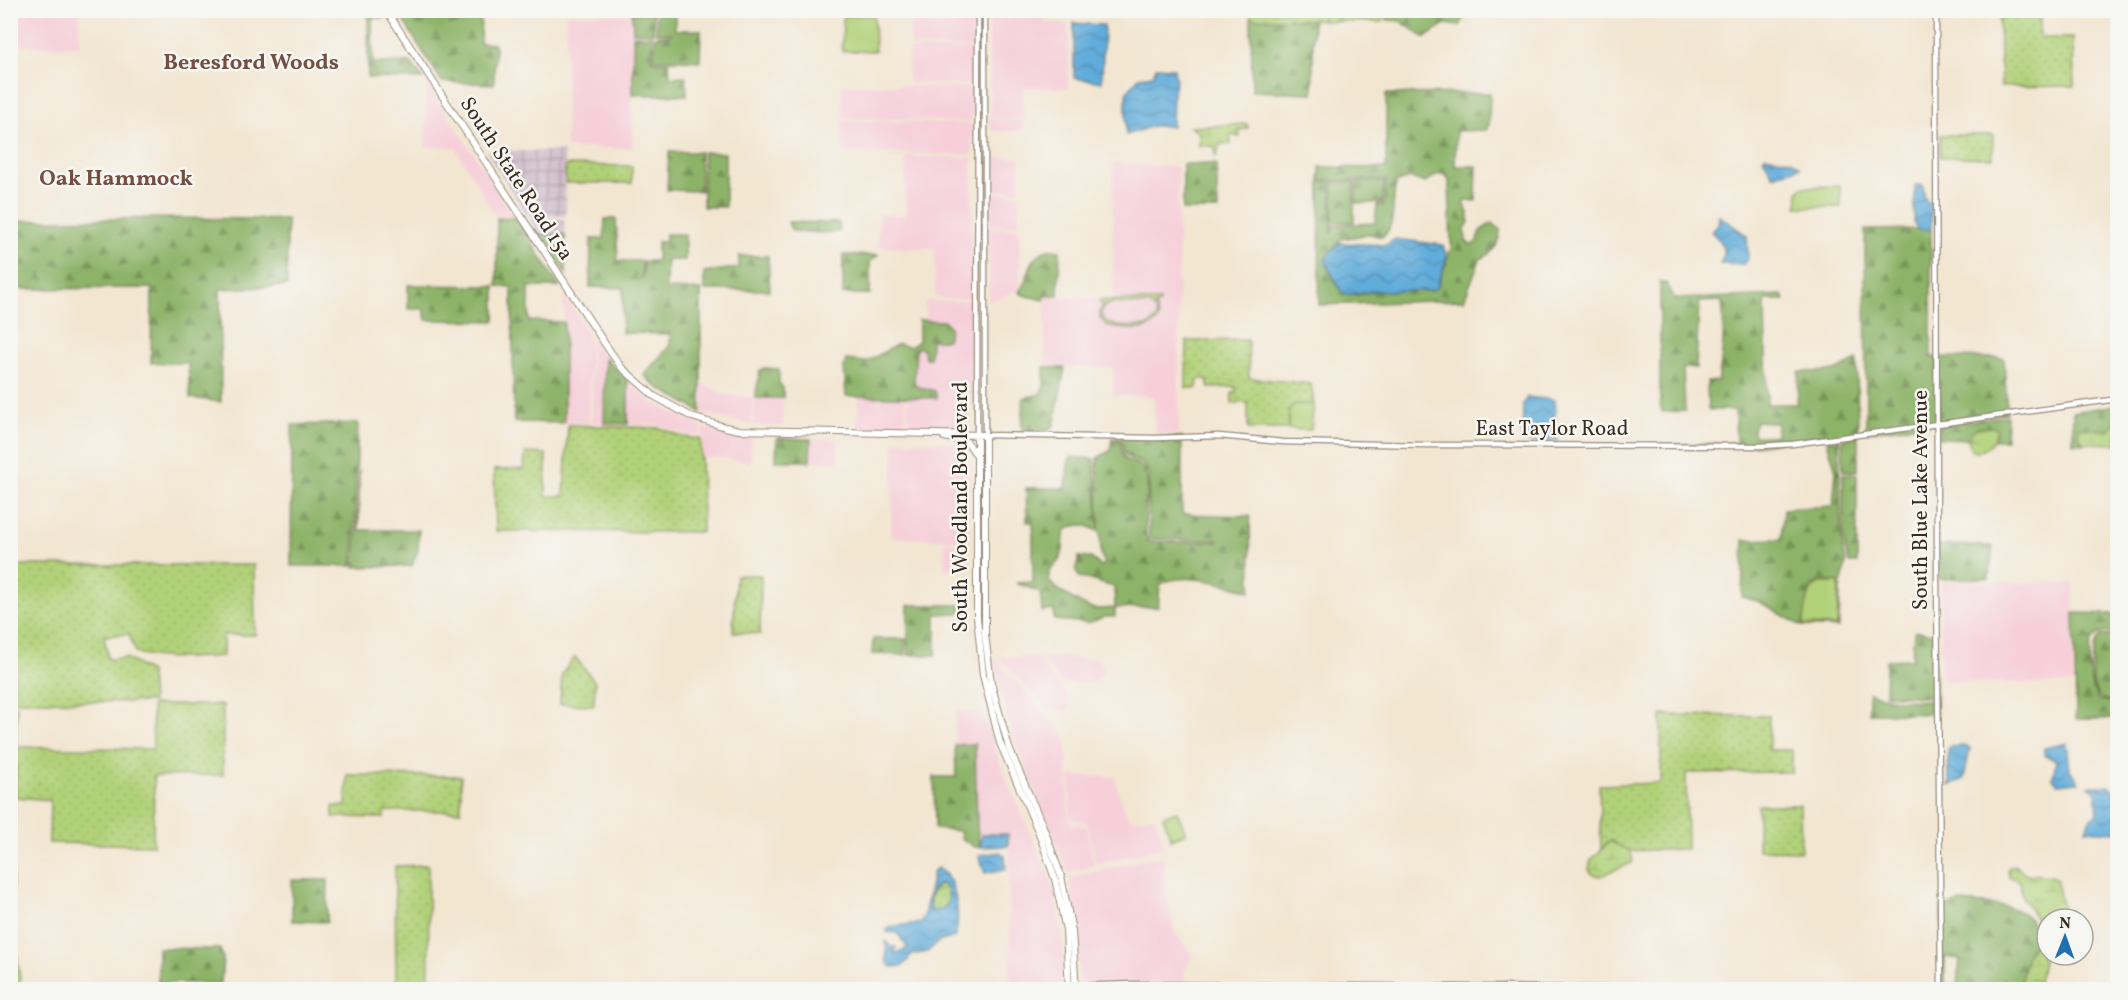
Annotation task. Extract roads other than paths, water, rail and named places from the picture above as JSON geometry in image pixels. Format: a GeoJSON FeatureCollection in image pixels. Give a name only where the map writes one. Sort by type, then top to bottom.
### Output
{"type":"FeatureCollection","features":[{"type":"Feature","properties":{"kind":"highway","name":"South State Road 15a"},"geometry":{"type":"LineString","coordinates":[[386,10],[605,344],[626,372],[642,387],[668,405],[704,421],[743,429],[788,430]]}},
{"type":"Feature","properties":{"kind":"highway","name":"South State Road 15a"},"geometry":{"type":"LineString","coordinates":[[621,364],[650,388],[676,405],[700,416],[743,429]]}},
{"type":"Feature","properties":{"kind":"highway"},"geometry":{"type":"LineString","coordinates":[[626,372],[650,388]]}},
{"type":"Feature","properties":{"kind":"highway"},"geometry":{"type":"LineString","coordinates":[[668,405],[697,417],[700,416]]}},
{"type":"Feature","properties":{"kind":"highway"},"geometry":{"type":"LineString","coordinates":[[788,430],[879,435],[929,433],[977,436]]}},
{"type":"Feature","properties":{"kind":"highway"},"geometry":{"type":"LineString","coordinates":[[788,430],[944,437],[985,435]]}},
{"type":"Feature","properties":{"kind":"highway","name":"South Woodland Boulevard"},"geometry":{"type":"LineString","coordinates":[[985,435],[987,656],[994,710],[1004,752],[1059,881]]}},
{"type":"Feature","properties":{"kind":"highway","name":"South Woodland Boulevard"},"geometry":{"type":"LineString","coordinates":[[977,436],[979,648],[988,699],[999,719],[1014,760],[1047,835],[1059,881],[1066,930],[1069,988]]}},
{"type":"Feature","properties":{"kind":"highway"},"geometry":{"type":"LineString","coordinates":[[944,437],[968,442],[977,458]]}},
{"type":"Feature","properties":{"kind":"highway"},"geometry":{"type":"LineString","coordinates":[[977,531],[985,543]]}},
{"type":"Feature","properties":{"kind":"highway"},"geometry":{"type":"LineString","coordinates":[[977,543],[985,553]]}},
{"type":"Feature","properties":{"kind":"highway"},"geometry":{"type":"LineString","coordinates":[[979,648],[987,656]]}},
{"type":"Feature","properties":{"kind":"highway"},"geometry":{"type":"LineString","coordinates":[[1059,881],[1067,905],[1076,988]]}},
{"type":"Feature","properties":{"kind":"main road","name":"South Woodland Boulevard"},"geometry":{"type":"LineString","coordinates":[[978,10],[978,186],[984,204],[985,435]]}},
{"type":"Feature","properties":{"kind":"main road","name":"South Woodland Boulevard"},"geometry":{"type":"LineString","coordinates":[[977,436],[985,10]]}},
{"type":"Feature","properties":{"kind":"main road","name":"South Blue Lake Avenue"},"geometry":{"type":"LineString","coordinates":[[1936,10],[1941,990]]}},
{"type":"Feature","properties":{"kind":"main road","name":"East Taylor Road"},"geometry":{"type":"LineString","coordinates":[[985,435],[1155,438],[1223,436],[1283,442],[1411,445],[1761,446],[1793,444],[2118,399]]}},
{"type":"Feature","properties":{"kind":"main road"},"geometry":{"type":"LineString","coordinates":[[1069,988],[1139,985],[1795,990]]}},
{"type":"Feature","properties":{"kind":"water"},"geometry":{"type":"Polygon","coordinates":[[[1074,23],[1104,25],[1102,82],[1074,78],[1074,23]]]}},
{"type":"Feature","properties":{"kind":"water"},"geometry":{"type":"Polygon","coordinates":[[[1156,67],[1174,68],[1176,81],[1173,92],[1172,126],[1153,126],[1126,135],[1126,93],[1139,77],[1153,75],[1156,67]]]}},
{"type":"Feature","properties":{"kind":"water"},"geometry":{"type":"Polygon","coordinates":[[[1765,156],[1791,160],[1800,167],[1773,176],[1763,158],[1765,156]]]}},
{"type":"Feature","properties":{"kind":"water"},"geometry":{"type":"Polygon","coordinates":[[[1915,185],[1923,185],[1925,199],[1931,204],[1931,229],[1918,230],[1914,223],[1915,185]]]}},
{"type":"Feature","properties":{"kind":"water"},"geometry":{"type":"Polygon","coordinates":[[[1719,215],[1747,236],[1748,259],[1742,265],[1720,264],[1723,255],[1722,246],[1711,232],[1718,224],[1719,215]]]}},
{"type":"Feature","properties":{"kind":"water"},"geometry":{"type":"Polygon","coordinates":[[[1395,239],[1443,245],[1447,257],[1437,288],[1429,291],[1373,291],[1347,295],[1341,291],[1325,260],[1328,254],[1340,243],[1387,245],[1395,239]]]}},
{"type":"Feature","properties":{"kind":"water"},"geometry":{"type":"Polygon","coordinates":[[[1527,397],[1554,400],[1557,441],[1522,442],[1523,404],[1527,397]]]}},
{"type":"Feature","properties":{"kind":"water"},"geometry":{"type":"Polygon","coordinates":[[[2067,743],[2070,770],[2079,782],[2058,784],[2053,778],[2056,760],[2044,755],[2044,748],[2067,743]]]}},
{"type":"Feature","properties":{"kind":"water"},"geometry":{"type":"Polygon","coordinates":[[[1964,746],[1970,749],[1964,779],[1949,786],[1948,747],[1964,746]]]}},
{"type":"Feature","properties":{"kind":"water"},"geometry":{"type":"Polygon","coordinates":[[[2089,786],[2109,786],[2116,791],[2117,832],[2086,830],[2089,821],[2098,813],[2096,792],[2089,786]]]}},
{"type":"Feature","properties":{"kind":"water"},"geometry":{"type":"Polygon","coordinates":[[[982,834],[1008,834],[1008,846],[980,847],[982,834]]]}},
{"type":"Feature","properties":{"kind":"water"},"geometry":{"type":"Polygon","coordinates":[[[1000,852],[1005,856],[1006,869],[985,873],[979,855],[1000,852]]]}},
{"type":"Feature","properties":{"kind":"water"},"geometry":{"type":"Polygon","coordinates":[[[937,868],[944,873],[953,889],[958,920],[955,937],[938,942],[927,952],[912,955],[903,966],[891,967],[886,961],[886,941],[891,947],[896,947],[894,954],[908,948],[897,933],[887,932],[888,927],[920,923],[924,917],[933,872],[937,868]],[[941,883],[934,888],[929,900],[932,911],[941,910],[949,902],[948,890],[941,883]]]}},
{"type":"Feature","properties":{"kind":"district","name":"Beresford Woods"},"geometry":{"type":"Point","coordinates":[251,63]}},
{"type":"Feature","properties":{"kind":"district","name":"Oak Hammock"},"geometry":{"type":"Point","coordinates":[116,179]}}]}
